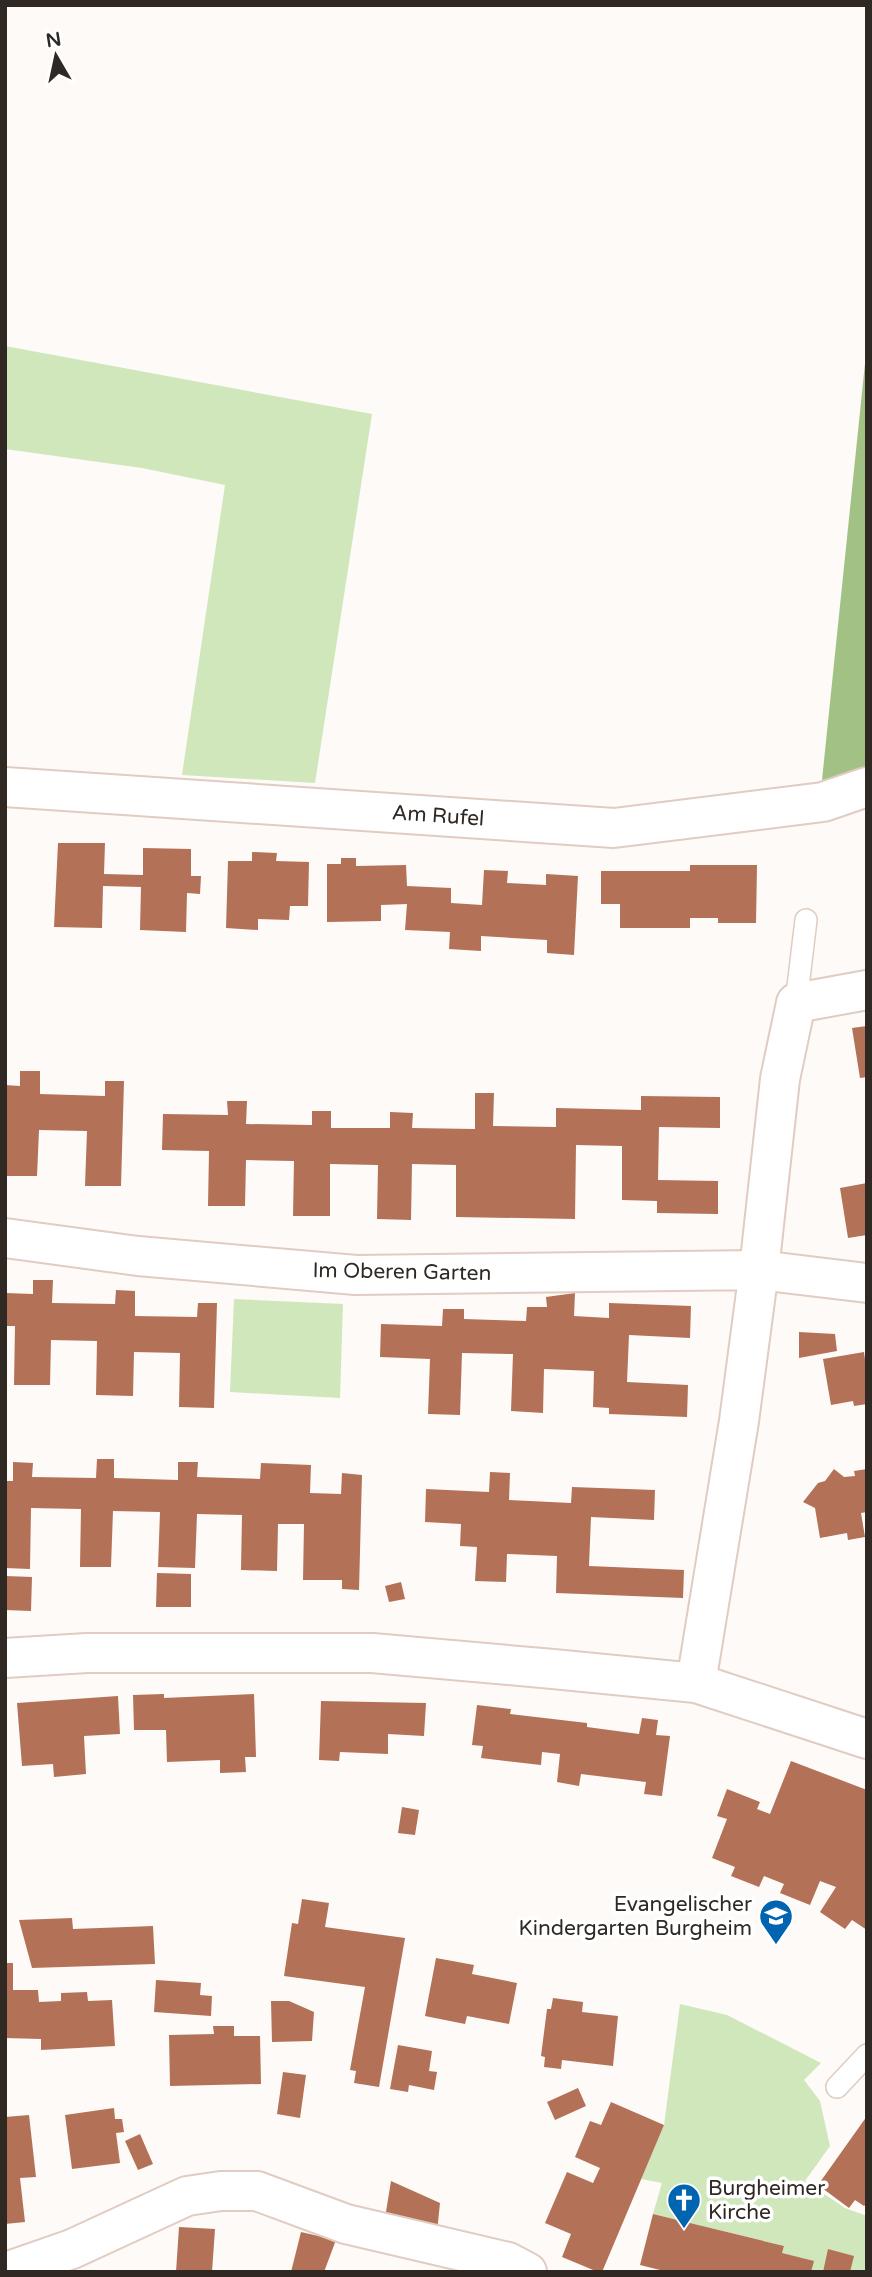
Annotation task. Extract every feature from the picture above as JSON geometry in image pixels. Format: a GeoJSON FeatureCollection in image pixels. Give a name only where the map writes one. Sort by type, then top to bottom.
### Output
{"type":"FeatureCollection","features":[{"type":"Feature","properties":{"kind":"street","name":"Am Rufel"},"geometry":{"type":"LineString","coordinates":[[5,787],[614,828],[823,802],[867,787]]}},
{"type":"Feature","properties":{"kind":"street"},"geometry":{"type":"LineString","coordinates":[[696,1683],[734,1454],[759,1270],[780,1079],[796,1003],[867,990]]}},
{"type":"Feature","properties":{"kind":"street","name":"Im Oberen Garten"},"geometry":{"type":"LineString","coordinates":[[5,1238],[138,1256],[356,1275],[759,1270],[867,1283]]}},
{"type":"Feature","properties":{"kind":"street"},"geometry":{"type":"LineString","coordinates":[[5,1658],[87,1653],[372,1653],[696,1683],[867,1739]]}},
{"type":"Feature","properties":{"kind":"street"},"geometry":{"type":"LineString","coordinates":[[6,2272],[72,2249],[187,2196],[221,2191],[257,2191],[346,2224],[509,2262],[527,2272]]}},
{"type":"Feature","properties":{"kind":"lane"},"geometry":{"type":"LineString","coordinates":[[796,1003],[806,920]]}},
{"type":"Feature","properties":{"kind":"lane"},"geometry":{"type":"LineString","coordinates":[[837,2087],[867,2055]]}},
{"type":"Feature","properties":{"kind":"green space"},"geometry":{"type":"Polygon","coordinates":[[[867,344],[867,772],[822,780],[867,344]]]}},
{"type":"Feature","properties":{"kind":"green space"},"geometry":{"type":"Polygon","coordinates":[[[5,346],[372,414],[315,783],[182,775],[225,485],[142,468],[5,449],[5,346]]]}},
{"type":"Feature","properties":{"kind":"green space"},"geometry":{"type":"Polygon","coordinates":[[[234,1299],[343,1304],[340,1398],[230,1392],[234,1299]]]}},
{"type":"Feature","properties":{"kind":"green space"},"geometry":{"type":"Polygon","coordinates":[[[680,2004],[727,2015],[821,2063],[804,2080],[820,2101],[830,2146],[805,2181],[845,2208],[867,2216],[867,2272],[811,2272],[782,2253],[784,2246],[653,2214],[662,2183],[641,2179],[664,2125],[680,2004]]]}},
{"type":"Feature","properties":{"kind":"building"},"geometry":{"type":"Polygon","coordinates":[[[58,843],[105,843],[104,874],[143,875],[143,848],[191,849],[191,876],[201,876],[200,894],[187,893],[186,932],[140,930],[141,887],[103,886],[102,928],[54,927],[58,843]]]}},
{"type":"Feature","properties":{"kind":"building"},"geometry":{"type":"Polygon","coordinates":[[[252,852],[277,853],[276,861],[309,862],[308,906],[290,906],[289,920],[258,919],[258,930],[226,928],[228,861],[252,861],[252,852]]]}},
{"type":"Feature","properties":{"kind":"building"},"geometry":{"type":"Polygon","coordinates":[[[341,858],[356,858],[356,866],[406,865],[407,886],[451,888],[451,903],[482,905],[484,870],[508,871],[507,883],[546,885],[546,874],[578,876],[574,955],[547,953],[547,940],[481,936],[481,951],[449,949],[450,932],[405,930],[407,904],[381,905],[381,921],[327,922],[327,864],[341,864],[341,858]]]}},
{"type":"Feature","properties":{"kind":"building"},"geometry":{"type":"Polygon","coordinates":[[[690,865],[757,865],[756,923],[718,923],[718,918],[690,918],[690,928],[620,928],[620,904],[601,904],[601,871],[690,871],[690,865]]]}},
{"type":"Feature","properties":{"kind":"building"},"geometry":{"type":"Polygon","coordinates":[[[867,1026],[867,1077],[860,1078],[852,1028],[867,1026]]]}},
{"type":"Feature","properties":{"kind":"building"},"geometry":{"type":"Polygon","coordinates":[[[20,1071],[40,1071],[40,1094],[105,1096],[105,1081],[124,1081],[121,1186],[85,1186],[87,1131],[39,1130],[37,1176],[6,1176],[5,1085],[20,1086],[20,1071]]]}},
{"type":"Feature","properties":{"kind":"building"},"geometry":{"type":"Polygon","coordinates":[[[475,1093],[494,1093],[493,1126],[556,1127],[556,1108],[641,1110],[641,1096],[720,1097],[720,1128],[659,1127],[658,1180],[718,1181],[718,1214],[657,1213],[657,1201],[622,1200],[622,1146],[576,1145],[575,1219],[456,1217],[456,1165],[412,1164],[411,1220],[377,1219],[378,1165],[330,1164],[330,1216],[293,1216],[294,1161],[246,1160],[245,1206],[208,1206],[209,1151],[162,1150],[163,1114],[228,1115],[227,1101],[247,1101],[246,1124],[312,1125],[312,1111],[331,1111],[331,1128],[390,1128],[390,1112],[413,1113],[412,1128],[475,1129],[475,1093]]]}},
{"type":"Feature","properties":{"kind":"building"},"geometry":{"type":"Polygon","coordinates":[[[867,1183],[867,1235],[848,1238],[840,1188],[867,1183]]]}},
{"type":"Feature","properties":{"kind":"building"},"geometry":{"type":"Polygon","coordinates":[[[33,1280],[53,1280],[52,1303],[115,1304],[116,1290],[135,1291],[135,1316],[197,1317],[198,1303],[217,1303],[214,1408],[179,1407],[180,1353],[134,1352],[133,1396],[96,1395],[97,1341],[51,1340],[50,1385],[14,1385],[15,1326],[5,1326],[5,1293],[33,1294],[33,1280]]]}},
{"type":"Feature","properties":{"kind":"building"},"geometry":{"type":"Polygon","coordinates":[[[575,1293],[574,1316],[609,1318],[609,1303],[691,1306],[690,1338],[629,1335],[627,1382],[688,1385],[687,1417],[609,1414],[609,1408],[593,1407],[594,1371],[544,1369],[543,1413],[511,1411],[513,1354],[462,1353],[460,1415],[428,1414],[430,1359],[380,1357],[381,1324],[442,1326],[443,1309],[464,1309],[464,1319],[526,1321],[527,1307],[547,1307],[546,1297],[575,1293]]]}},
{"type":"Feature","properties":{"kind":"building"},"geometry":{"type":"Polygon","coordinates":[[[799,1332],[835,1334],[837,1351],[799,1358],[799,1332]]]}},
{"type":"Feature","properties":{"kind":"building"},"geometry":{"type":"Polygon","coordinates":[[[864,1352],[865,1359],[867,1358],[867,1404],[854,1406],[853,1401],[831,1405],[823,1359],[864,1352]]]}},
{"type":"Feature","properties":{"kind":"building"},"geometry":{"type":"Polygon","coordinates":[[[97,1459],[114,1459],[114,1478],[178,1480],[178,1462],[198,1462],[197,1477],[260,1479],[261,1463],[311,1465],[310,1493],[341,1494],[342,1473],[362,1475],[359,1590],[342,1589],[342,1580],[303,1580],[304,1524],[278,1524],[277,1571],[241,1570],[242,1515],[197,1514],[195,1568],[158,1567],[160,1512],[113,1511],[111,1567],[80,1567],[81,1509],[31,1508],[30,1569],[5,1568],[5,1481],[13,1481],[13,1462],[33,1463],[32,1477],[96,1478],[97,1459]]]}},
{"type":"Feature","properties":{"kind":"building"},"geometry":{"type":"Polygon","coordinates":[[[834,1469],[844,1477],[855,1476],[854,1471],[867,1469],[867,1512],[861,1513],[865,1537],[848,1540],[847,1533],[820,1538],[815,1508],[803,1502],[834,1469]]]}},
{"type":"Feature","properties":{"kind":"building"},"geometry":{"type":"Polygon","coordinates":[[[490,1472],[510,1473],[509,1500],[571,1503],[572,1487],[655,1490],[654,1520],[591,1517],[589,1566],[684,1570],[683,1598],[556,1593],[557,1556],[507,1554],[506,1582],[475,1581],[477,1547],[460,1546],[461,1524],[425,1522],[426,1489],[489,1492],[490,1472]]]}},
{"type":"Feature","properties":{"kind":"building"},"geometry":{"type":"Polygon","coordinates":[[[157,1573],[191,1574],[191,1607],[156,1607],[157,1573]]]}},
{"type":"Feature","properties":{"kind":"building"},"geometry":{"type":"Polygon","coordinates":[[[5,1576],[32,1577],[31,1611],[5,1610],[5,1576]]]}},
{"type":"Feature","properties":{"kind":"building"},"geometry":{"type":"Polygon","coordinates":[[[401,1582],[405,1599],[389,1602],[385,1586],[401,1582]]]}},
{"type":"Feature","properties":{"kind":"building"},"geometry":{"type":"Polygon","coordinates":[[[164,1694],[164,1698],[254,1694],[256,1757],[245,1757],[246,1772],[220,1773],[220,1760],[167,1762],[166,1730],[134,1730],[133,1695],[164,1694]]]}},
{"type":"Feature","properties":{"kind":"building"},"geometry":{"type":"Polygon","coordinates":[[[118,1696],[120,1734],[84,1736],[86,1774],[54,1777],[53,1764],[22,1766],[17,1703],[118,1696]]]}},
{"type":"Feature","properties":{"kind":"building"},"geometry":{"type":"Polygon","coordinates":[[[321,1701],[426,1703],[424,1736],[388,1734],[388,1754],[340,1752],[339,1761],[319,1760],[321,1701]]]}},
{"type":"Feature","properties":{"kind":"building"},"geometry":{"type":"Polygon","coordinates":[[[477,1705],[511,1709],[510,1714],[587,1723],[587,1727],[639,1734],[642,1718],[658,1720],[656,1735],[670,1736],[662,1796],[644,1794],[646,1782],[581,1774],[579,1786],[557,1782],[560,1754],[542,1752],[541,1765],[481,1758],[483,1746],[472,1745],[477,1705]]]}},
{"type":"Feature","properties":{"kind":"building"},"geometry":{"type":"Polygon","coordinates":[[[791,1761],[867,1790],[867,1930],[852,1920],[845,1929],[820,1912],[836,1887],[820,1881],[810,1905],[780,1893],[784,1884],[764,1876],[759,1887],[731,1876],[735,1867],[712,1858],[727,1819],[717,1816],[727,1789],[760,1802],[757,1809],[770,1814],[791,1761]]]}},
{"type":"Feature","properties":{"kind":"building"},"geometry":{"type":"Polygon","coordinates":[[[402,1807],[419,1810],[415,1835],[398,1833],[402,1807]]]}},
{"type":"Feature","properties":{"kind":"building"},"geometry":{"type":"Polygon","coordinates":[[[302,1899],[329,1903],[325,1927],[405,1938],[379,2087],[354,2083],[356,2071],[350,2070],[365,1987],[284,1976],[292,1923],[298,1924],[302,1899]]]}},
{"type":"Feature","properties":{"kind":"building"},"geometry":{"type":"Polygon","coordinates":[[[72,1918],[73,1929],[153,1926],[155,1964],[32,1968],[19,1920],[72,1918]]]}},
{"type":"Feature","properties":{"kind":"building"},"geometry":{"type":"Polygon","coordinates":[[[436,1958],[474,1965],[472,1974],[517,1983],[509,2024],[467,2016],[465,2024],[425,2016],[436,1958]]]}},
{"type":"Feature","properties":{"kind":"building"},"geometry":{"type":"Polygon","coordinates":[[[5,1963],[13,1963],[13,1990],[38,1990],[39,2002],[61,2001],[61,1993],[87,1992],[88,2001],[112,2000],[115,2046],[41,2050],[41,2039],[5,2038],[5,1963]]]}},
{"type":"Feature","properties":{"kind":"building"},"geometry":{"type":"Polygon","coordinates":[[[156,1980],[201,1983],[200,1995],[212,1996],[211,2016],[154,2012],[156,1980]]]}},
{"type":"Feature","properties":{"kind":"building"},"geometry":{"type":"Polygon","coordinates":[[[553,1998],[583,2002],[582,2012],[618,2016],[613,2066],[562,2060],[561,2069],[544,2067],[545,2057],[541,2056],[547,2009],[551,2009],[553,1998]]]}},
{"type":"Feature","properties":{"kind":"building"},"geometry":{"type":"Polygon","coordinates":[[[271,2001],[289,2001],[314,2012],[312,2041],[272,2042],[271,2001]]]}},
{"type":"Feature","properties":{"kind":"building"},"geometry":{"type":"Polygon","coordinates":[[[213,2026],[234,2026],[234,2036],[260,2036],[261,2084],[170,2086],[169,2035],[214,2034],[213,2026]]]}},
{"type":"Feature","properties":{"kind":"building"},"geometry":{"type":"Polygon","coordinates":[[[398,2045],[432,2051],[429,2071],[437,2072],[434,2090],[409,2085],[408,2092],[390,2089],[398,2045]]]}},
{"type":"Feature","properties":{"kind":"building"},"geometry":{"type":"Polygon","coordinates":[[[283,2072],[306,2075],[300,2118],[277,2114],[283,2072]]]}},
{"type":"Feature","properties":{"kind":"building"},"geometry":{"type":"Polygon","coordinates":[[[578,2088],[586,2106],[555,2120],[547,2102],[578,2088]]]}},
{"type":"Feature","properties":{"kind":"building"},"geometry":{"type":"Polygon","coordinates":[[[611,2102],[664,2125],[602,2272],[598,2272],[562,2257],[571,2234],[545,2223],[567,2172],[593,2183],[600,2168],[575,2157],[590,2121],[601,2125],[611,2102]]]}},
{"type":"Feature","properties":{"kind":"building"},"geometry":{"type":"Polygon","coordinates":[[[114,2108],[115,2119],[122,2119],[124,2132],[116,2133],[120,2163],[72,2169],[65,2115],[114,2108]]]}},
{"type":"Feature","properties":{"kind":"building"},"geometry":{"type":"Polygon","coordinates":[[[29,2115],[36,2177],[20,2178],[25,2222],[5,2224],[5,2117],[29,2115]]]}},
{"type":"Feature","properties":{"kind":"building"},"geometry":{"type":"Polygon","coordinates":[[[867,2116],[867,2203],[864,2206],[855,2200],[849,2208],[818,2185],[867,2116]]]}},
{"type":"Feature","properties":{"kind":"building"},"geometry":{"type":"Polygon","coordinates":[[[140,2134],[153,2164],[138,2170],[125,2141],[140,2134]]]}},
{"type":"Feature","properties":{"kind":"building"},"geometry":{"type":"Polygon","coordinates":[[[391,2181],[440,2203],[437,2232],[385,2218],[391,2181]]]}},
{"type":"Feature","properties":{"kind":"building","name":"Burgheimer Kirche"},"geometry":{"type":"Polygon","coordinates":[[[653,2214],[784,2246],[782,2253],[814,2261],[811,2272],[668,2272],[640,2265],[653,2214]]]}},
{"type":"Feature","properties":{"kind":"building"},"geometry":{"type":"Polygon","coordinates":[[[179,2227],[215,2229],[212,2272],[176,2272],[179,2227]]]}},
{"type":"Feature","properties":{"kind":"building"},"geometry":{"type":"Polygon","coordinates":[[[301,2232],[336,2240],[324,2272],[291,2272],[301,2232]]]}},
{"type":"Feature","properties":{"kind":"building"},"geometry":{"type":"Polygon","coordinates":[[[828,2249],[854,2256],[850,2272],[823,2272],[828,2249]]]}},
{"type":"Feature","properties":{"kind":"place","name":"Evangelischer Kindergarten Burgheim"},"geometry":{"type":"Point","coordinates":[776,1946]}},
{"type":"Feature","properties":{"kind":"place","name":"Burgheimer Kirche"},"geometry":{"type":"Point","coordinates":[684,2230]}}]}
